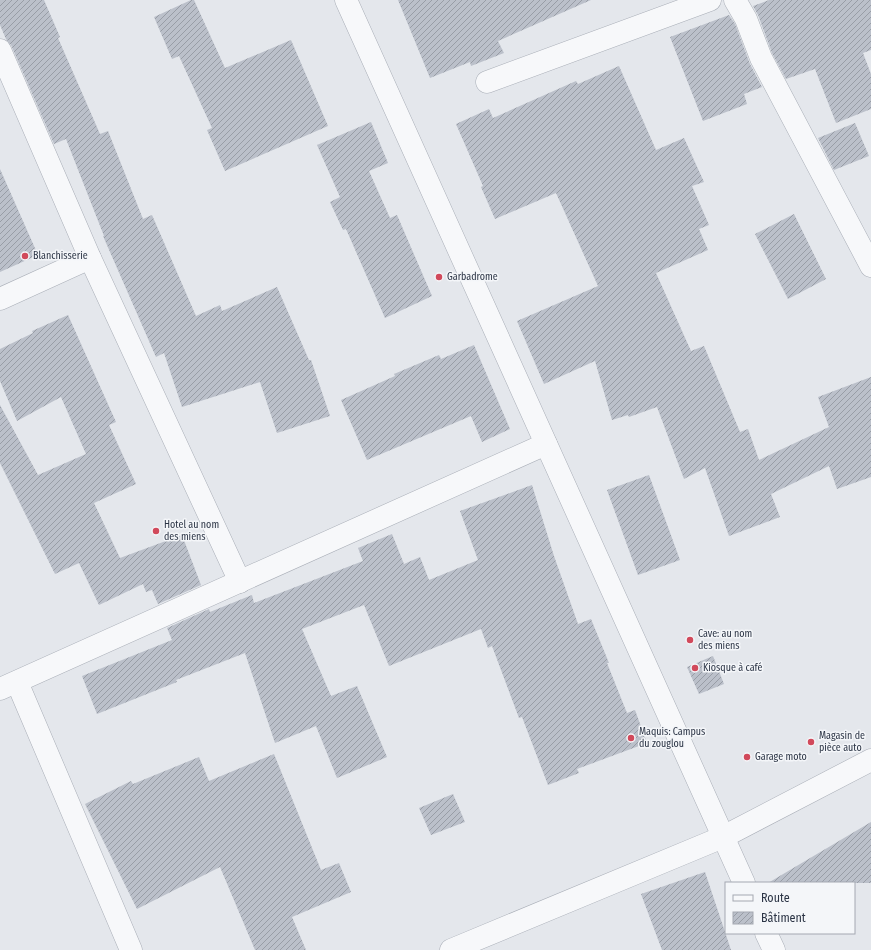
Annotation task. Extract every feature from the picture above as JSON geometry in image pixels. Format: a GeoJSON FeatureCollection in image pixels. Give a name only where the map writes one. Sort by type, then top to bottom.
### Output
{"type":"FeatureCollection","features":[{"type":"Feature","properties":{"kind":"street"},"geometry":{"type":"LineString","coordinates":[[346,0],[744,882]]}},
{"type":"Feature","properties":{"kind":"street"},"geometry":{"type":"LineString","coordinates":[[487,82],[710,0]]}},
{"type":"Feature","properties":{"kind":"street"},"geometry":{"type":"LineString","coordinates":[[735,0],[746,19],[761,58],[871,266]]}},
{"type":"Feature","properties":{"kind":"street"},"geometry":{"type":"LineString","coordinates":[[0,50],[90,258],[240,582]]}},
{"type":"Feature","properties":{"kind":"street"},"geometry":{"type":"LineString","coordinates":[[0,299],[90,258]]}},
{"type":"Feature","properties":{"kind":"street"},"geometry":{"type":"LineString","coordinates":[[131,950],[9,685],[546,444]]}},
{"type":"Feature","properties":{"kind":"street"},"geometry":{"type":"LineString","coordinates":[[451,950],[723,837],[871,760]]}},
{"type":"Feature","properties":{"kind":"street"},"geometry":{"type":"LineString","coordinates":[[766,934],[774,950]]}},
{"type":"Feature","properties":{"kind":"building"},"geometry":{"type":"Polygon","coordinates":[[[0,0],[44,0],[60,37],[58,38],[100,134],[108,131],[143,219],[152,215],[196,316],[220,305],[222,311],[277,287],[309,360],[311,360],[330,416],[277,433],[260,382],[182,407],[164,353],[156,357],[103,236],[66,139],[54,144],[11,45],[6,39],[0,25],[0,0]]]}},
{"type":"Feature","properties":{"kind":"building"},"geometry":{"type":"Polygon","coordinates":[[[194,0],[225,68],[291,40],[328,126],[225,171],[207,130],[212,128],[179,56],[172,59],[154,17],[194,0]]]}},
{"type":"Feature","properties":{"kind":"building"},"geometry":{"type":"Polygon","coordinates":[[[398,0],[591,0],[498,41],[504,53],[471,66],[470,62],[430,78],[398,0]]]}},
{"type":"Feature","properties":{"kind":"building"},"geometry":{"type":"Polygon","coordinates":[[[769,0],[871,0],[871,50],[863,53],[871,74],[871,109],[836,123],[815,69],[786,79],[772,53],[758,15],[753,6],[769,0]]]}},
{"type":"Feature","properties":{"kind":"building"},"geometry":{"type":"Polygon","coordinates":[[[729,15],[735,24],[750,64],[762,87],[744,94],[747,104],[703,121],[670,37],[729,15]]]}},
{"type":"Feature","properties":{"kind":"building"},"geometry":{"type":"Polygon","coordinates":[[[619,66],[656,150],[684,138],[704,182],[692,186],[709,225],[699,229],[708,250],[656,273],[691,351],[704,346],[740,432],[748,429],[759,460],[829,427],[818,397],[871,377],[871,477],[837,489],[829,466],[771,494],[780,517],[729,536],[705,468],[684,479],[657,407],[629,417],[628,415],[612,420],[595,361],[544,384],[517,321],[598,286],[556,193],[495,219],[481,187],[483,186],[456,124],[489,109],[493,118],[576,81],[578,84],[619,66]]]}},
{"type":"Feature","properties":{"kind":"building"},"geometry":{"type":"Polygon","coordinates":[[[371,122],[388,163],[369,171],[390,218],[397,215],[432,296],[385,318],[346,229],[343,230],[330,202],[340,197],[317,145],[371,122]]]}},
{"type":"Feature","properties":{"kind":"building"},"geometry":{"type":"Polygon","coordinates":[[[855,123],[869,156],[834,170],[818,138],[855,123]]]}},
{"type":"Feature","properties":{"kind":"building"},"geometry":{"type":"Polygon","coordinates":[[[0,169],[38,255],[0,272],[0,169]]]}},
{"type":"Feature","properties":{"kind":"building"},"geometry":{"type":"Polygon","coordinates":[[[794,214],[826,279],[788,299],[755,234],[794,214]]]}},
{"type":"Feature","properties":{"kind":"building"},"geometry":{"type":"Polygon","coordinates":[[[68,315],[116,422],[109,425],[136,484],[94,503],[120,558],[182,535],[201,585],[158,604],[152,590],[146,592],[143,584],[99,605],[79,563],[55,574],[0,463],[0,405],[38,475],[86,454],[61,397],[17,421],[0,381],[0,349],[33,333],[32,331],[68,315]]]}},
{"type":"Feature","properties":{"kind":"building"},"geometry":{"type":"Polygon","coordinates":[[[474,345],[510,429],[482,442],[471,416],[367,460],[341,400],[395,376],[394,374],[439,355],[441,359],[474,345]]]}},
{"type":"Feature","properties":{"kind":"building"},"geometry":{"type":"Polygon","coordinates":[[[649,475],[680,560],[638,575],[607,490],[649,475]]]}},
{"type":"Feature","properties":{"kind":"building"},"geometry":{"type":"Polygon","coordinates":[[[532,485],[554,556],[578,624],[591,619],[627,713],[635,710],[647,743],[577,769],[579,773],[548,785],[522,717],[519,718],[492,646],[488,648],[481,629],[389,666],[364,605],[302,629],[331,696],[357,686],[387,757],[337,778],[316,726],[275,743],[245,653],[176,680],[177,682],[97,714],[82,676],[172,640],[167,628],[209,609],[210,612],[252,595],[254,603],[363,561],[358,548],[392,534],[404,564],[420,557],[429,580],[478,560],[460,511],[532,485]]]}},
{"type":"Feature","properties":{"kind":"building"},"geometry":{"type":"Polygon","coordinates":[[[713,656],[724,684],[699,694],[687,667],[713,656]]]}},
{"type":"Feature","properties":{"kind":"building"},"geometry":{"type":"Polygon","coordinates":[[[274,754],[321,870],[339,863],[351,892],[292,917],[306,950],[255,950],[220,867],[137,909],[85,804],[131,781],[133,784],[199,757],[209,781],[274,754]]]}},
{"type":"Feature","properties":{"kind":"building"},"geometry":{"type":"Polygon","coordinates":[[[453,794],[465,822],[431,835],[419,808],[453,794]]]}},
{"type":"Feature","properties":{"kind":"building"},"geometry":{"type":"Polygon","coordinates":[[[871,822],[871,883],[770,882],[871,822]]]}},
{"type":"Feature","properties":{"kind":"building"},"geometry":{"type":"Polygon","coordinates":[[[705,872],[731,950],[662,950],[641,894],[705,872]]]}},
{"type":"Feature","properties":{"kind":"place","name":"Blanchisserie"},"geometry":{"type":"Point","coordinates":[25,256]}},
{"type":"Feature","properties":{"kind":"place","name":"Garbadrome"},"geometry":{"type":"Point","coordinates":[439,277]}},
{"type":"Feature","properties":{"kind":"place","name":"Hotel au nom des miens"},"geometry":{"type":"Point","coordinates":[156,531]}},
{"type":"Feature","properties":{"kind":"place","name":"Cave: au nom des miens"},"geometry":{"type":"Point","coordinates":[690,640]}},
{"type":"Feature","properties":{"kind":"place","name":"Kiosque à café"},"geometry":{"type":"Point","coordinates":[695,668]}},
{"type":"Feature","properties":{"kind":"place","name":"Maquis: Campus du zouglou"},"geometry":{"type":"Point","coordinates":[631,738]}},
{"type":"Feature","properties":{"kind":"place","name":"Magasin de pièce auto"},"geometry":{"type":"Point","coordinates":[811,742]}},
{"type":"Feature","properties":{"kind":"place","name":"Garage moto"},"geometry":{"type":"Point","coordinates":[747,757]}}]}
